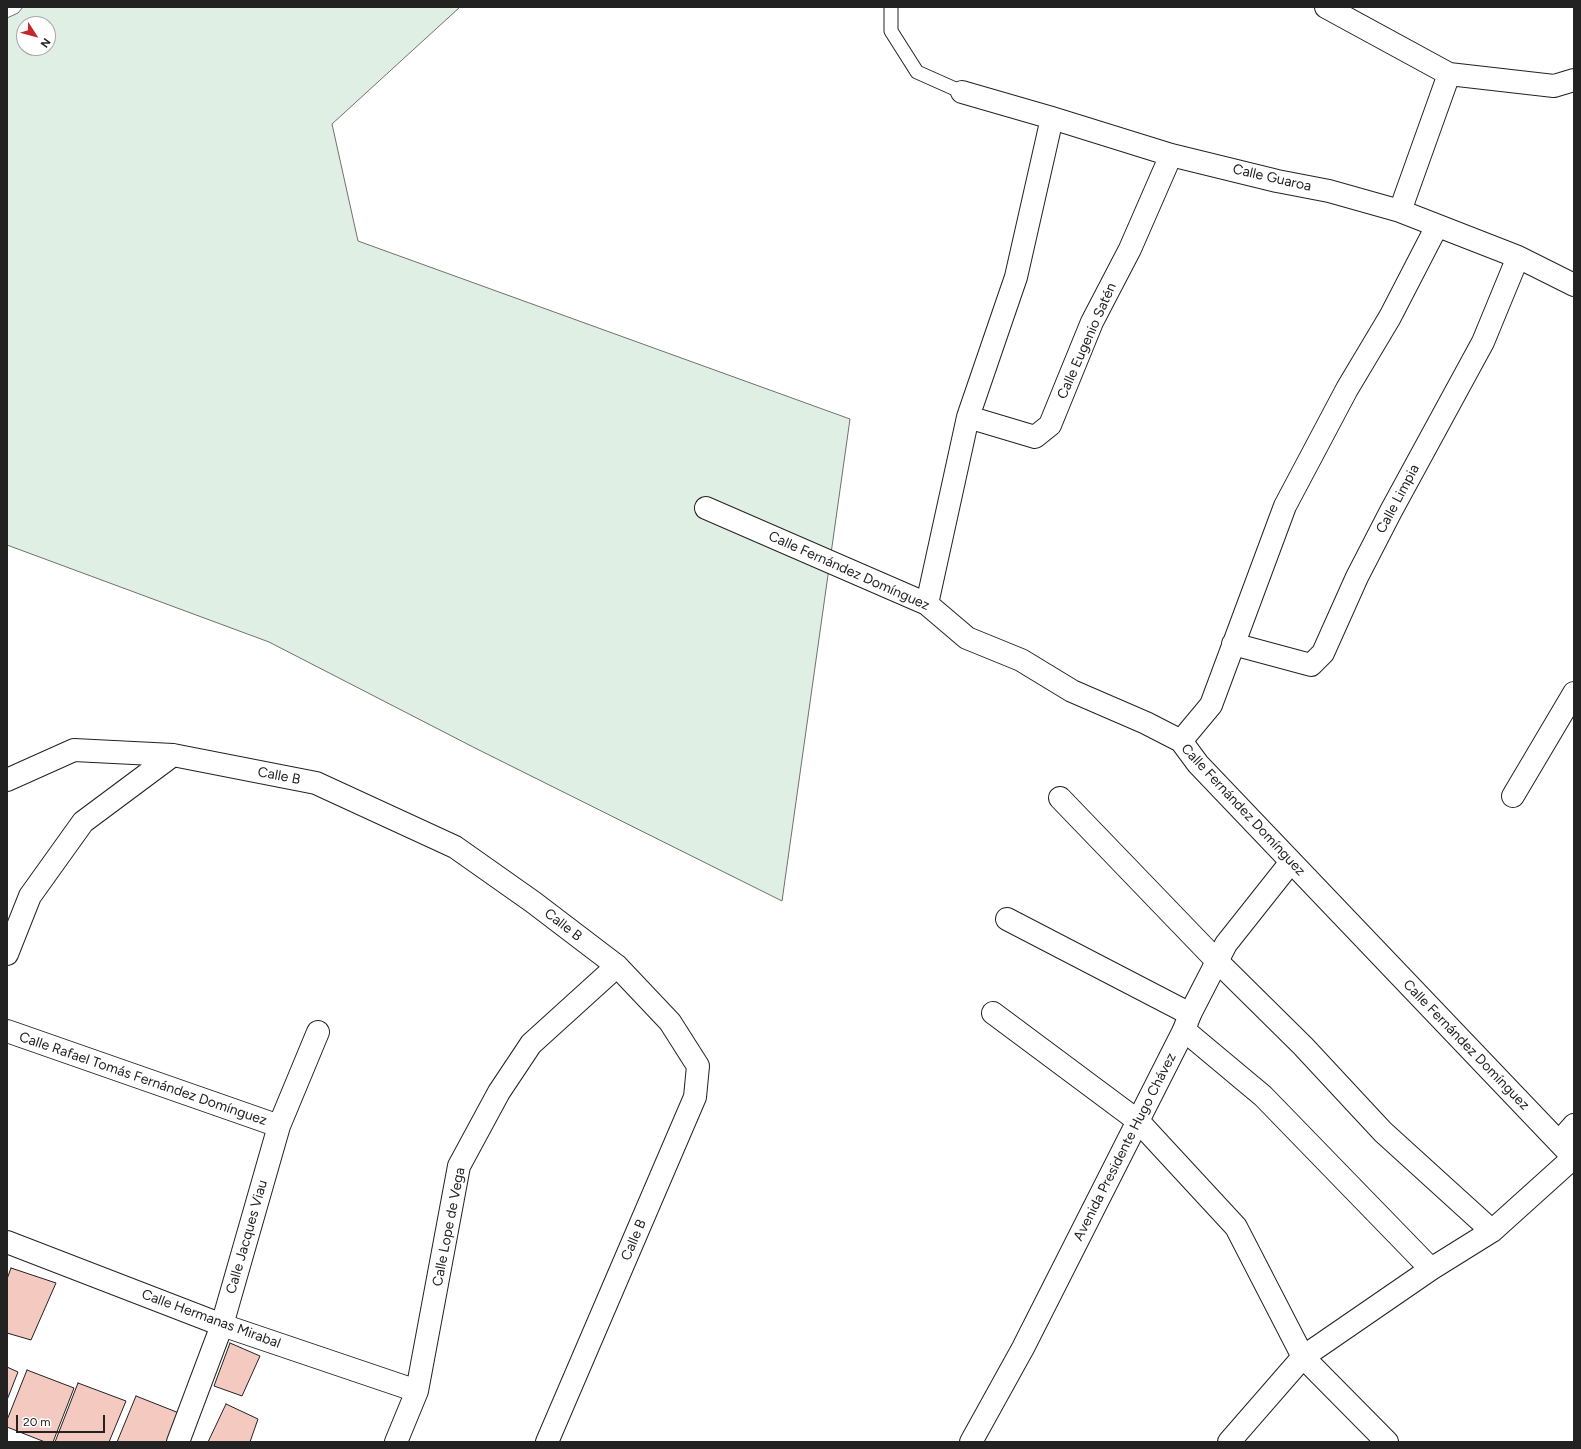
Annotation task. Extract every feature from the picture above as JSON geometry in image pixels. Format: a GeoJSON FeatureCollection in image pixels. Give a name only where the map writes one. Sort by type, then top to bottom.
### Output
{"type":"FeatureCollection","features":[{"type":"Feature","properties":{"kind":"street"},"geometry":{"type":"LineString","coordinates":[[1326,7],[1449,74],[1554,86],[1574,80]]}},
{"type":"Feature","properties":{"kind":"street"},"geometry":{"type":"LineString","coordinates":[[1400,211],[1449,74]]}},
{"type":"Feature","properties":{"kind":"street","name":"Calle Guaroa"},"geometry":{"type":"LineString","coordinates":[[962,92],[1052,118],[1170,155],[1277,181],[1329,191],[1400,211],[1518,257],[1574,285]]}},
{"type":"Feature","properties":{"kind":"street"},"geometry":{"type":"LineString","coordinates":[[927,604],[968,417],[1016,277],[1052,118]]}},
{"type":"Feature","properties":{"kind":"street","name":"Calle Eugenio Satén"},"geometry":{"type":"LineString","coordinates":[[968,417],[1035,437],[1050,425],[1092,322],[1130,249],[1170,155]]}},
{"type":"Feature","properties":{"kind":"street"},"geometry":{"type":"LineString","coordinates":[[1181,741],[1211,705],[1286,506],[1347,389],[1390,317],[1436,226]]}},
{"type":"Feature","properties":{"kind":"street","name":"Calle Limpia"},"geometry":{"type":"LineString","coordinates":[[1233,644],[1311,665],[1323,653],[1357,578],[1483,342],[1518,257]]}},
{"type":"Feature","properties":{"kind":"street","name":"Calle Fernández Domínguez"},"geometry":{"type":"LineString","coordinates":[[706,508],[927,604],[967,638],[1022,660],[1072,691],[1146,723],[1181,741],[1198,764],[1574,1158]]}},
{"type":"Feature","properties":{"kind":"street"},"geometry":{"type":"LineString","coordinates":[[1512,796],[1574,693]]}},
{"type":"Feature","properties":{"kind":"street","name":"Calle B"},"geometry":{"type":"LineString","coordinates":[[7,780],[74,750],[173,755],[316,783],[455,847],[533,902],[616,966],[670,1022],[698,1066],[695,1097],[547,1442]]}},
{"type":"Feature","properties":{"kind":"street"},"geometry":{"type":"LineString","coordinates":[[7,954],[30,896],[83,822],[173,755]]}},
{"type":"Feature","properties":{"kind":"street"},"geometry":{"type":"LineString","coordinates":[[1060,798],[1217,961],[1303,1046],[1383,1132],[1492,1231]]}},
{"type":"Feature","properties":{"kind":"street","name":"Avenida Presidente Hugo Chávez"},"geometry":{"type":"LineString","coordinates":[[970,1442],[1023,1348],[1226,944],[1291,862]]}},
{"type":"Feature","properties":{"kind":"street"},"geometry":{"type":"LineString","coordinates":[[1007,919],[1187,1022],[1263,1096],[1431,1269]]}},
{"type":"Feature","properties":{"kind":"street","name":"Calle Lope de Vega"},"geometry":{"type":"LineString","coordinates":[[396,1442],[417,1390],[460,1166],[499,1092],[531,1044],[616,966]]}},
{"type":"Feature","properties":{"kind":"street"},"geometry":{"type":"LineString","coordinates":[[993,1013],[1138,1121],[1236,1227],[1303,1357],[1386,1442]]}},
{"type":"Feature","properties":{"kind":"street","name":"Calle Rafael Tomás Fernández Domínguez"},"geometry":{"type":"LineString","coordinates":[[7,1031],[279,1126]]}},
{"type":"Feature","properties":{"kind":"street","name":"Calle Jacques Viau"},"geometry":{"type":"LineString","coordinates":[[178,1442],[222,1325],[279,1126],[318,1032]]}},
{"type":"Feature","properties":{"kind":"street"},"geometry":{"type":"LineString","coordinates":[[1559,1142],[1574,1125]]}},
{"type":"Feature","properties":{"kind":"street"},"geometry":{"type":"LineString","coordinates":[[1229,1442],[1303,1357],[1431,1269],[1492,1231],[1574,1158]]}},
{"type":"Feature","properties":{"kind":"street","name":"Calle Hermanas Mirabal"},"geometry":{"type":"LineString","coordinates":[[7,1242],[222,1325],[417,1390]]}},
{"type":"Feature","properties":{"kind":"lane"},"geometry":{"type":"LineString","coordinates":[[891,7],[891,30],[917,72],[962,92]]}},
{"type":"Feature","properties":{"kind":"green space"},"geometry":{"type":"Polygon","coordinates":[[[23,7],[460,7],[332,124],[358,241],[850,419],[782,901],[475,748],[269,642],[7,545],[7,18],[18,13],[23,7]]]}},
{"type":"Feature","properties":{"kind":"building"},"geometry":{"type":"Polygon","coordinates":[[[11,1268],[56,1283],[31,1340],[7,1333],[7,1279],[11,1268]]]}},
{"type":"Feature","properties":{"kind":"building"},"geometry":{"type":"Polygon","coordinates":[[[230,1343],[260,1356],[242,1396],[214,1386],[230,1343]]]}},
{"type":"Feature","properties":{"kind":"building"},"geometry":{"type":"Polygon","coordinates":[[[7,1367],[18,1372],[7,1400],[7,1367]]]}},
{"type":"Feature","properties":{"kind":"building"},"geometry":{"type":"Polygon","coordinates":[[[27,1370],[74,1388],[53,1442],[45,1442],[7,1427],[7,1420],[27,1370]]]}},
{"type":"Feature","properties":{"kind":"building"},"geometry":{"type":"Polygon","coordinates":[[[78,1383],[126,1401],[109,1442],[55,1442],[78,1383]]]}},
{"type":"Feature","properties":{"kind":"building"},"geometry":{"type":"Polygon","coordinates":[[[136,1396],[179,1413],[168,1442],[117,1442],[136,1396]]]}},
{"type":"Feature","properties":{"kind":"building"},"geometry":{"type":"Polygon","coordinates":[[[226,1404],[258,1419],[250,1442],[208,1442],[226,1404]]]}}]}
